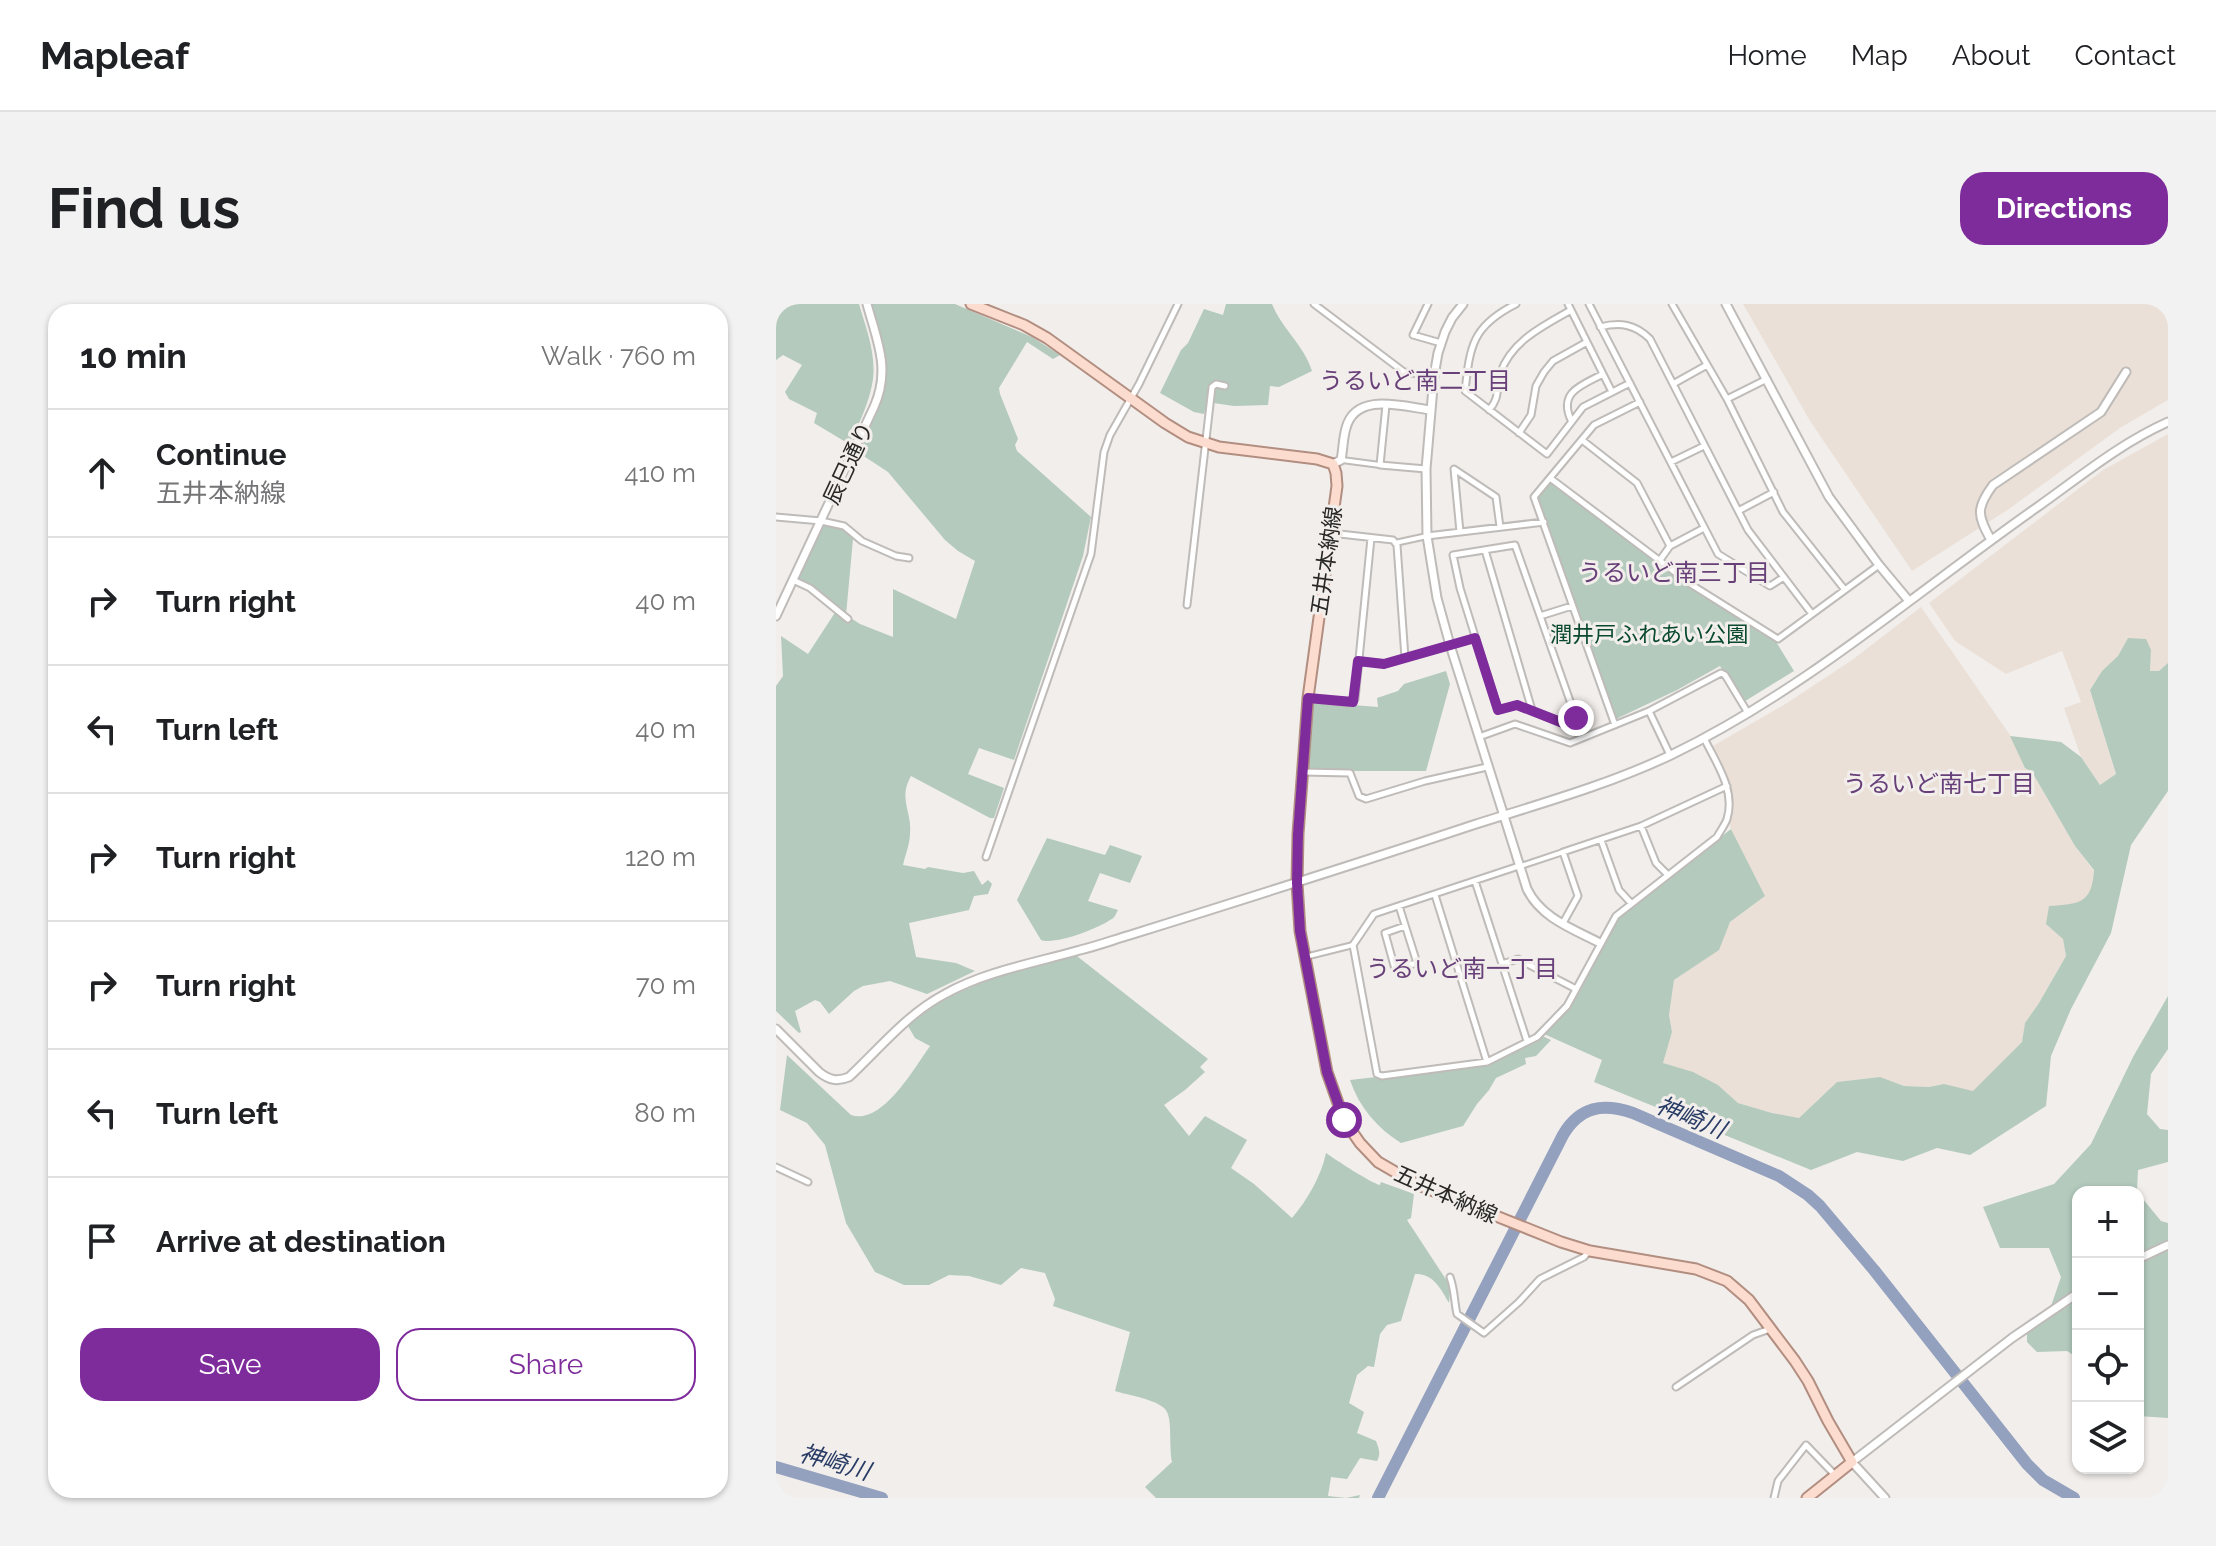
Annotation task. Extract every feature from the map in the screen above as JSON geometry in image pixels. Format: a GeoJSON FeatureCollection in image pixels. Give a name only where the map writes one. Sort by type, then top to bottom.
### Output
{"type":"FeatureCollection","features":[{"type":"Feature","properties":{"kind":"main road"},"geometry":{"type":"LineString","coordinates":[[971,304],[1024,325],[1047,338],[1176,430],[1206,443],[1236,450],[1337,462]]}},
{"type":"Feature","properties":{"kind":"main road","name":"五井本納線"},"geometry":{"type":"LineString","coordinates":[[1337,462],[1337,486],[1308,698],[1297,883],[1304,957],[1327,1072],[1340,1112],[1360,1143],[1378,1162],[1403,1178],[1511,1223],[1590,1251],[1696,1269],[1736,1287],[1749,1300],[1808,1381],[1852,1462]]}},
{"type":"Feature","properties":{"kind":"main road"},"geometry":{"type":"LineString","coordinates":[[1807,1498],[1852,1462]]}},
{"type":"Feature","properties":{"kind":"street","name":"辰巳通り"},"geometry":{"type":"LineString","coordinates":[[776,616],[882,387],[882,360],[867,304]]}},
{"type":"Feature","properties":{"kind":"street"},"geometry":{"type":"LineString","coordinates":[[986,857],[1091,554],[1104,452],[1178,304]]}},
{"type":"Feature","properties":{"kind":"street"},"geometry":{"type":"LineString","coordinates":[[1314,304],[1404,372],[1434,376]]}},
{"type":"Feature","properties":{"kind":"street"},"geometry":{"type":"LineString","coordinates":[[1428,304],[1413,335],[1441,343]]}},
{"type":"Feature","properties":{"kind":"street"},"geometry":{"type":"LineString","coordinates":[[1463,304],[1452,318],[1441,343],[1434,376],[1426,469],[1427,536],[1437,598],[1527,889],[1538,907],[1600,943]]}},
{"type":"Feature","properties":{"kind":"street"},"geometry":{"type":"LineString","coordinates":[[1516,304],[1497,313],[1480,330],[1470,352],[1465,391],[1547,454],[1583,407],[1630,383]]}},
{"type":"Feature","properties":{"kind":"street"},"geometry":{"type":"LineString","coordinates":[[1589,304],[1718,554],[1770,586],[1784,577]]}},
{"type":"Feature","properties":{"kind":"street"},"geometry":{"type":"LineString","coordinates":[[1672,304],[1727,399],[1783,512],[1845,590]]}},
{"type":"Feature","properties":{"kind":"street"},"geometry":{"type":"LineString","coordinates":[[1726,304],[1829,497],[1909,601]]}},
{"type":"Feature","properties":{"kind":"street"},"geometry":{"type":"LineString","coordinates":[[1489,410],[1497,401],[1501,372],[1514,349],[1529,333],[1569,307],[1612,392]]}},
{"type":"Feature","properties":{"kind":"street"},"geometry":{"type":"LineString","coordinates":[[1600,327],[1624,323],[1650,339],[1748,530],[1812,614]]}},
{"type":"Feature","properties":{"kind":"street"},"geometry":{"type":"LineString","coordinates":[[1519,433],[1531,415],[1536,386],[1544,372],[1553,361],[1587,342]]}},
{"type":"Feature","properties":{"kind":"street"},"geometry":{"type":"LineString","coordinates":[[1673,384],[1707,365]]}},
{"type":"Feature","properties":{"kind":"street"},"geometry":{"type":"LineString","coordinates":[[1991,540],[1980,520],[1980,509],[1993,485],[2101,412],[2126,372]]}},
{"type":"Feature","properties":{"kind":"street"},"geometry":{"type":"LineString","coordinates":[[1571,420],[1567,410],[1568,398],[1576,389],[1603,374]]}},
{"type":"Feature","properties":{"kind":"street"},"geometry":{"type":"LineString","coordinates":[[1727,399],[1767,379]]}},
{"type":"Feature","properties":{"kind":"street"},"geometry":{"type":"LineString","coordinates":[[1187,605],[1212,387],[1216,384],[1225,386]]}},
{"type":"Feature","properties":{"kind":"street"},"geometry":{"type":"LineString","coordinates":[[1615,725],[1534,497],[1594,425],[1640,402]]}},
{"type":"Feature","properties":{"kind":"street"},"geometry":{"type":"LineString","coordinates":[[1426,469],[1337,462],[1351,416],[1363,406],[1374,403],[1431,410]]}},
{"type":"Feature","properties":{"kind":"street"},"geometry":{"type":"LineString","coordinates":[[1380,465],[1386,405]]}},
{"type":"Feature","properties":{"kind":"street"},"geometry":{"type":"LineString","coordinates":[[776,1029],[819,1072],[827,1078],[841,1080],[849,1077],[912,1015],[961,986],[1297,883],[1586,789],[1670,755],[1748,714],[1851,646],[2101,460],[2168,422]]}},
{"type":"Feature","properties":{"kind":"street"},"geometry":{"type":"LineString","coordinates":[[1582,440],[1637,483],[1670,546]]}},
{"type":"Feature","properties":{"kind":"street"},"geometry":{"type":"LineString","coordinates":[[1671,462],[1704,446]]}},
{"type":"Feature","properties":{"kind":"street"},"geometry":{"type":"LineString","coordinates":[[1460,532],[1454,469],[1496,497],[1500,527]]}},
{"type":"Feature","properties":{"kind":"street"},"geometry":{"type":"LineString","coordinates":[[1550,478],[1692,585],[1778,639],[1879,565]]}},
{"type":"Feature","properties":{"kind":"street"},"geometry":{"type":"LineString","coordinates":[[1740,510],[1774,492]]}},
{"type":"Feature","properties":{"kind":"street"},"geometry":{"type":"LineString","coordinates":[[776,517],[844,526],[862,541],[896,556],[909,558]]}},
{"type":"Feature","properties":{"kind":"street"},"geometry":{"type":"LineString","coordinates":[[1330,533],[1393,540],[1395,543],[1427,536],[1544,522]]}},
{"type":"Feature","properties":{"kind":"street"},"geometry":{"type":"LineString","coordinates":[[1660,560],[1670,546],[1704,528]]}},
{"type":"Feature","properties":{"kind":"street"},"geometry":{"type":"LineString","coordinates":[[1308,698],[1353,702],[1371,538]]}},
{"type":"Feature","properties":{"kind":"street"},"geometry":{"type":"LineString","coordinates":[[1395,543],[1405,658]]}},
{"type":"Feature","properties":{"kind":"street"},"geometry":{"type":"LineString","coordinates":[[1515,545],[1540,616],[1576,718],[1563,723],[1517,705],[1498,710],[1460,588],[1453,555],[1515,545]]}},
{"type":"Feature","properties":{"kind":"street"},"geometry":{"type":"LineString","coordinates":[[1485,550],[1533,711]]}},
{"type":"Feature","properties":{"kind":"street"},"geometry":{"type":"LineString","coordinates":[[793,580],[810,588],[848,619]]}},
{"type":"Feature","properties":{"kind":"street"},"geometry":{"type":"LineString","coordinates":[[1540,616],[1572,606]]}},
{"type":"Feature","properties":{"kind":"street"},"geometry":{"type":"LineString","coordinates":[[1358,661],[1384,664],[1475,638]]}},
{"type":"Feature","properties":{"kind":"street"},"geometry":{"type":"LineString","coordinates":[[1479,737],[1515,724],[1570,743],[1649,711],[1721,673],[1748,714]]}},
{"type":"Feature","properties":{"kind":"street"},"geometry":{"type":"LineString","coordinates":[[1649,711],[1670,755]]}},
{"type":"Feature","properties":{"kind":"street"},"geometry":{"type":"LineString","coordinates":[[1353,945],[1377,1074],[1382,1076],[1487,1062],[1537,1037],[1567,1006],[1616,916],[1717,837],[1727,819],[1727,786],[1703,737]]}},
{"type":"Feature","properties":{"kind":"street"},"geometry":{"type":"LineString","coordinates":[[1302,772],[1350,773],[1359,796],[1366,799],[1487,767]]}},
{"type":"Feature","properties":{"kind":"street"},"geometry":{"type":"LineString","coordinates":[[1304,957],[1353,945],[1374,914],[1641,826],[1727,786]]}},
{"type":"Feature","properties":{"kind":"street"},"geometry":{"type":"LineString","coordinates":[[1641,826],[1656,863],[1667,874]]}},
{"type":"Feature","properties":{"kind":"street"},"geometry":{"type":"LineString","coordinates":[[1601,840],[1619,890],[1631,903]]}},
{"type":"Feature","properties":{"kind":"street"},"geometry":{"type":"LineString","coordinates":[[1563,852],[1578,896],[1563,923]]}},
{"type":"Feature","properties":{"kind":"street"},"geometry":{"type":"LineString","coordinates":[[1475,881],[1527,1041]]}},
{"type":"Feature","properties":{"kind":"street"},"geometry":{"type":"LineString","coordinates":[[1435,895],[1487,1062]]}},
{"type":"Feature","properties":{"kind":"street"},"geometry":{"type":"LineString","coordinates":[[1399,906],[1417,963],[1395,969],[1385,933],[1405,926]]}},
{"type":"Feature","properties":{"kind":"street"},"geometry":{"type":"LineString","coordinates":[[1502,964],[1518,959],[1576,989]]}},
{"type":"Feature","properties":{"kind":"street"},"geometry":{"type":"LineString","coordinates":[[776,1167],[808,1182]]}},
{"type":"Feature","properties":{"kind":"street"},"geometry":{"type":"LineString","coordinates":[[2140,1258],[2168,1245]]}},
{"type":"Feature","properties":{"kind":"street"},"geometry":{"type":"LineString","coordinates":[[1450,1277],[1460,1316],[1484,1333],[1540,1279],[1590,1251]]}},
{"type":"Feature","properties":{"kind":"street"},"geometry":{"type":"LineString","coordinates":[[1885,1498],[1852,1462],[1973,1368],[2072,1297]]}},
{"type":"Feature","properties":{"kind":"street"},"geometry":{"type":"LineString","coordinates":[[1676,1387],[1753,1335],[1771,1329]]}},
{"type":"Feature","properties":{"kind":"street"},"geometry":{"type":"LineString","coordinates":[[1774,1498],[1778,1481],[1806,1445],[1835,1475]]}},
{"type":"Feature","properties":{"kind":"shaded area"},"geometry":{"type":"Polygon","coordinates":[[[1743,304],[2168,304],[2168,400],[2120,428],[2009,509],[1912,571],[1810,421],[1743,304]]]}},
{"type":"Feature","properties":{"kind":"shaded area"},"geometry":{"type":"Polygon","coordinates":[[[2168,434],[2168,663],[2159,671],[2150,671],[2151,650],[2128,638],[2118,657],[2102,671],[2090,690],[2116,775],[2100,785],[2081,757],[2064,708],[2081,702],[2062,651],[2006,674],[1955,641],[1929,603],[2103,470],[2168,434]]]}},
{"type":"Feature","properties":{"kind":"shaded area"},"geometry":{"type":"Polygon","coordinates":[[[1921,607],[2010,735],[2075,846],[2094,871],[2093,885],[2088,895],[2076,905],[2063,939],[2066,956],[2025,1023],[2022,1042],[1973,1092],[1944,1084],[1904,1086],[1880,1077],[1837,1082],[1799,1118],[1738,1103],[1718,1085],[1663,1063],[1672,1032],[1669,1015],[1674,980],[1718,950],[1730,922],[1765,896],[1731,829],[1713,746],[1852,660],[1921,607]]]}},
{"type":"Feature","properties":{"kind":"green space"},"geometry":{"type":"Polygon","coordinates":[[[776,304],[859,304],[874,369],[867,404],[849,444],[814,423],[817,413],[789,399],[785,392],[802,365],[783,355],[776,360],[776,304]]]}},
{"type":"Feature","properties":{"kind":"green space"},"geometry":{"type":"Polygon","coordinates":[[[869,304],[955,304],[1032,337],[1060,355],[1053,359],[1027,342],[999,388],[1000,394],[1018,439],[1015,445],[1017,451],[1091,517],[1083,556],[1014,760],[979,748],[968,774],[1004,788],[994,818],[911,776],[907,784],[905,798],[910,837],[903,865],[963,873],[974,871],[982,885],[988,880],[992,884],[988,894],[974,896],[969,910],[909,923],[916,957],[956,963],[975,971],[927,994],[890,981],[863,986],[829,1014],[815,1000],[795,1011],[799,1033],[776,1011],[776,686],[783,676],[781,636],[808,654],[838,608],[797,578],[824,521],[843,528],[853,539],[846,615],[893,637],[893,589],[956,619],[975,561],[945,540],[888,472],[856,451],[876,410],[885,378],[882,351],[869,304]]]}},
{"type":"Feature","properties":{"kind":"green space"},"geometry":{"type":"Polygon","coordinates":[[[1226,304],[1272,304],[1312,371],[1279,387],[1270,386],[1268,405],[1234,406],[1207,402],[1204,414],[1194,412],[1160,393],[1204,309],[1223,315],[1226,304]]]}},
{"type":"Feature","properties":{"kind":"green space","name":"潤井戸ふれあい公園"},"geometry":{"type":"Polygon","coordinates":[[[1543,481],[1690,587],[1775,640],[1794,671],[1742,703],[1720,666],[1677,690],[1616,719],[1613,717],[1533,497],[1543,481]]]}},
{"type":"Feature","properties":{"kind":"green space"},"geometry":{"type":"Polygon","coordinates":[[[2128,638],[2146,639],[2151,650],[2150,671],[2159,671],[2168,663],[2168,791],[2131,845],[2111,933],[2071,1009],[2051,1056],[2046,1106],[1970,1155],[1937,1148],[1903,1161],[1857,1152],[1811,1170],[1594,1082],[1602,1060],[1544,1034],[1579,993],[1619,916],[1731,829],[1765,896],[1730,922],[1719,950],[1674,980],[1669,1015],[1672,1032],[1663,1063],[1693,1072],[1718,1085],[1738,1103],[1799,1118],[1837,1082],[1880,1077],[1904,1086],[1944,1084],[1973,1091],[2022,1042],[2025,1023],[2066,956],[2063,939],[2046,924],[2049,906],[2082,900],[2093,881],[2094,870],[2075,846],[2032,772],[2025,768],[2010,736],[2061,742],[2081,757],[2100,785],[2116,774],[2090,690],[2102,671],[2118,656],[2128,638]]]}},
{"type":"Feature","properties":{"kind":"green space"},"geometry":{"type":"Polygon","coordinates":[[[1446,671],[1450,684],[1426,771],[1306,771],[1311,704],[1378,707],[1377,698],[1398,691],[1404,684],[1446,671]]]}},
{"type":"Feature","properties":{"kind":"green space"},"geometry":{"type":"Polygon","coordinates":[[[1047,838],[1105,855],[1110,845],[1142,856],[1130,883],[1100,873],[1088,901],[1118,910],[1113,918],[1076,935],[1041,940],[1017,900],[1047,838]]]}},
{"type":"Feature","properties":{"kind":"green space"},"geometry":{"type":"Polygon","coordinates":[[[1073,953],[1208,1059],[1200,1067],[1205,1072],[1164,1105],[1189,1136],[1205,1116],[1247,1140],[1231,1168],[1292,1218],[1313,1188],[1326,1153],[1380,1185],[1381,1182],[1414,1194],[1411,1218],[1407,1220],[1447,1281],[1449,1303],[1432,1279],[1415,1274],[1401,1321],[1387,1325],[1380,1334],[1374,1367],[1368,1366],[1357,1375],[1349,1403],[1364,1412],[1357,1433],[1376,1441],[1379,1454],[1377,1461],[1360,1458],[1347,1479],[1331,1477],[1328,1496],[1346,1498],[1156,1498],[1145,1487],[1172,1462],[1169,1422],[1167,1412],[1158,1404],[1115,1391],[1130,1332],[1053,1306],[1055,1299],[1045,1273],[1021,1268],[1001,1285],[969,1276],[949,1275],[929,1285],[904,1285],[875,1272],[846,1223],[825,1145],[807,1123],[780,1110],[787,1055],[851,1115],[863,1116],[874,1112],[886,1104],[907,1080],[930,1046],[915,1038],[908,1026],[965,990],[1073,953]]]}},
{"type":"Feature","properties":{"kind":"green space"},"geometry":{"type":"Polygon","coordinates":[[[2168,996],[2168,1049],[2151,1074],[2147,1114],[2160,1129],[2168,1130],[2168,1162],[2138,1170],[2137,1186],[2072,1186],[2072,1354],[2067,1351],[2037,1352],[2027,1342],[2027,1330],[2049,1312],[2061,1277],[2049,1248],[2000,1248],[1983,1207],[2054,1184],[2091,1144],[2133,1057],[2168,996]]]}},
{"type":"Feature","properties":{"kind":"green space"},"geometry":{"type":"Polygon","coordinates":[[[1538,1034],[1551,1040],[1536,1056],[1525,1058],[1526,1064],[1496,1078],[1463,1126],[1401,1143],[1370,1116],[1350,1080],[1491,1061],[1538,1034]]]}},
{"type":"Feature","properties":{"kind":"green space"},"geometry":{"type":"Polygon","coordinates":[[[2144,1200],[2161,1221],[2168,1223],[2168,1418],[2144,1416],[2144,1200]]]}},
{"type":"Feature","properties":{"kind":"waterway","name":"神崎川"},"geometry":{"type":"LineString","coordinates":[[1378,1498],[1563,1135],[1577,1118],[1593,1109],[1602,1108],[1633,1113],[1779,1176],[1808,1195],[1874,1270],[2027,1464],[2043,1480],[2074,1498]]}},
{"type":"Feature","properties":{"kind":"waterway","name":"神崎川"},"geometry":{"type":"LineString","coordinates":[[776,1467],[882,1498]]}},
{"type":"Feature","properties":{"kind":"district","name":"うるいど南二丁目"},"geometry":{"type":"Point","coordinates":[1415,380]}},
{"type":"Feature","properties":{"kind":"district","name":"うるいど南三丁目"},"geometry":{"type":"Point","coordinates":[1674,572]}},
{"type":"Feature","properties":{"kind":"district","name":"うるいど南七丁目"},"geometry":{"type":"Point","coordinates":[1939,783]}},
{"type":"Feature","properties":{"kind":"district","name":"うるいど南一丁目"},"geometry":{"type":"Point","coordinates":[1462,968]}},
{"type":"Feature","properties":{"kind":"route"},"geometry":{"type":"LineString","coordinates":[[1344,1120],[1327,1072],[1300,931],[1298,834],[1308,698],[1353,702],[1358,661],[1384,664],[1475,638],[1498,710],[1517,705],[1563,723],[1576,718]]}}]}
